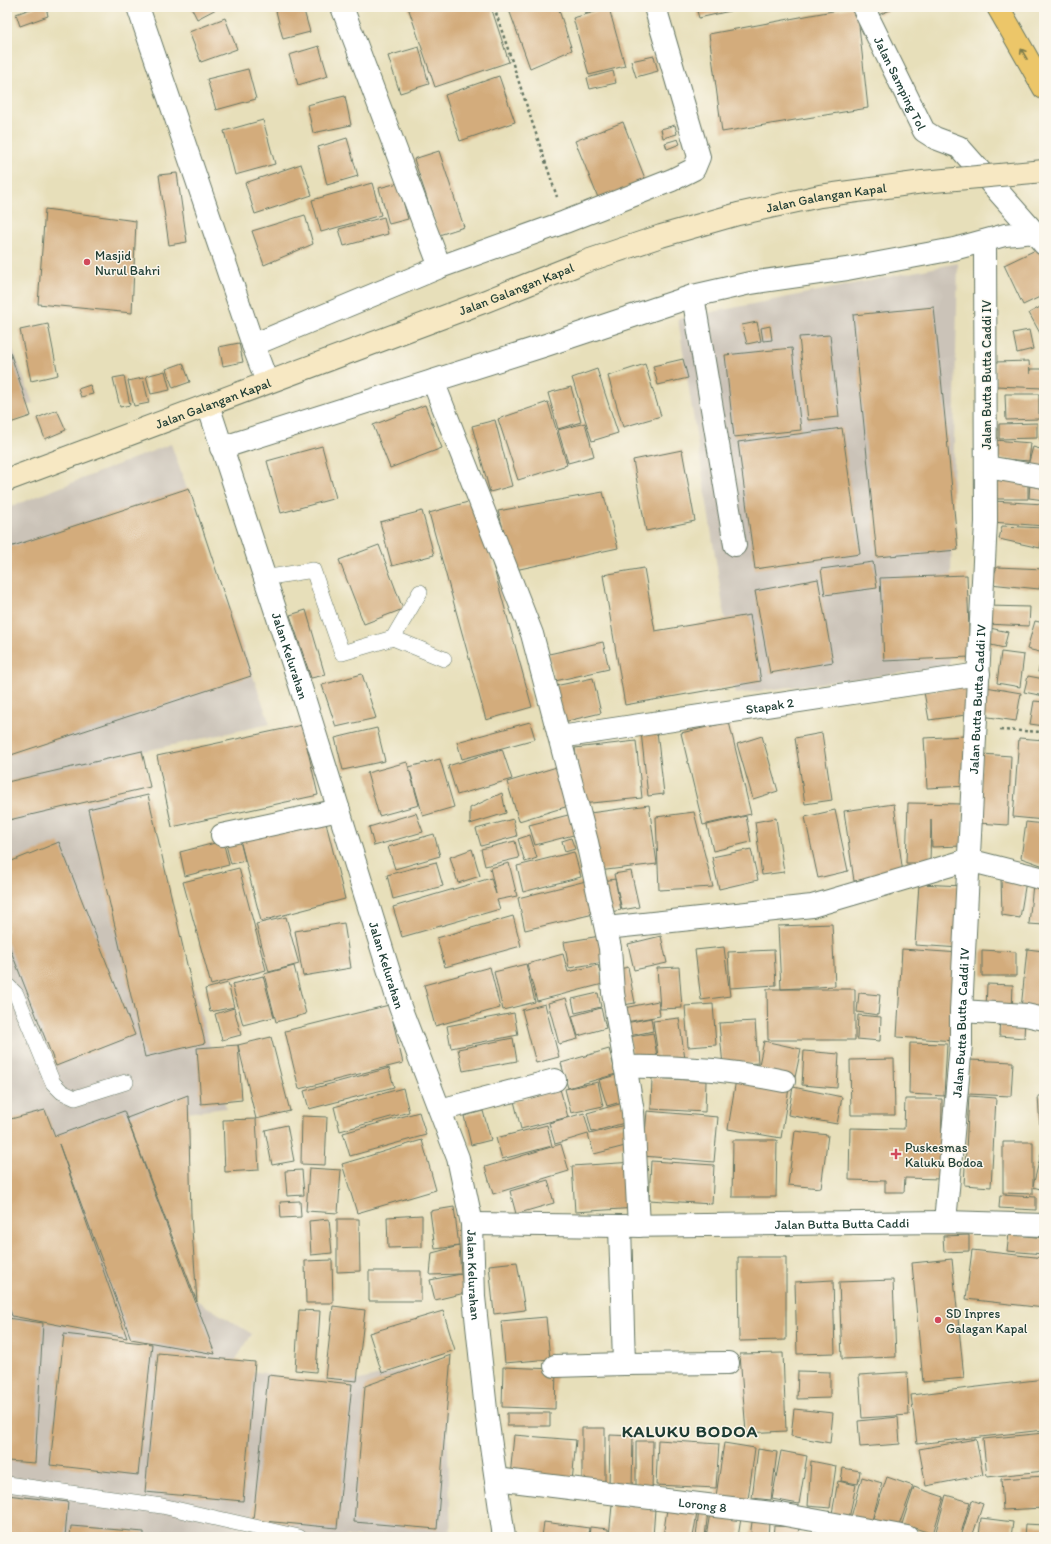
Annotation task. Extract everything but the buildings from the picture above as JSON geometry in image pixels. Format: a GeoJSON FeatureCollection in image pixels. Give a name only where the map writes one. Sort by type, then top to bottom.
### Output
{"type":"FeatureCollection","features":[{"type":"Feature","properties":{"kind":"highway"},"geometry":{"type":"LineString","coordinates":[[998,7],[1044,88]]}},
{"type":"Feature","properties":{"kind":"main road","name":"Jalan Galangan Kapal"},"geometry":{"type":"LineString","coordinates":[[7,480],[486,301],[584,262],[661,236],[738,214],[820,196],[923,182],[1044,171]]}},
{"type":"Feature","properties":{"kind":"street"},"geometry":{"type":"LineString","coordinates":[[138,7],[253,345],[267,382]]}},
{"type":"Feature","properties":{"kind":"street"},"geometry":{"type":"LineString","coordinates":[[342,7],[440,267]]}},
{"type":"Feature","properties":{"kind":"street"},"geometry":{"type":"LineString","coordinates":[[253,345],[440,267],[565,222],[672,180],[694,169],[700,157],[655,7]]}},
{"type":"Feature","properties":{"kind":"street","name":"Jalan Samping Tol"},"geometry":{"type":"LineString","coordinates":[[863,7],[924,132],[959,147],[1039,238]]}},
{"type":"Feature","properties":{"kind":"street"},"geometry":{"type":"LineString","coordinates":[[221,448],[433,381],[692,296],[750,283],[911,257],[985,241],[1005,235],[1039,238]]}},
{"type":"Feature","properties":{"kind":"street","name":"Jalan Butta Butta Caddi IV"},"geometry":{"type":"LineString","coordinates":[[945,1222],[961,1044],[960,1011],[986,522],[985,241]]}},
{"type":"Feature","properties":{"kind":"street"},"geometry":{"type":"LineString","coordinates":[[692,296],[735,545]]}},
{"type":"Feature","properties":{"kind":"street"},"geometry":{"type":"LineString","coordinates":[[433,381],[532,634],[588,842],[610,948],[613,993],[633,1112],[624,1364]]}},
{"type":"Feature","properties":{"kind":"street","name":"Jalan Kelurahan"},"geometry":{"type":"LineString","coordinates":[[208,405],[339,810],[400,1007],[458,1158],[472,1224],[474,1297],[486,1410],[504,1537]]}},
{"type":"Feature","properties":{"kind":"street"},"geometry":{"type":"LineString","coordinates":[[987,467],[1044,477]]}},
{"type":"Feature","properties":{"kind":"street","name":"Stapak 2"},"geometry":{"type":"LineString","coordinates":[[560,737],[979,674]]}},
{"type":"Feature","properties":{"kind":"street"},"geometry":{"type":"LineString","coordinates":[[222,836],[339,810]]}},
{"type":"Feature","properties":{"kind":"street"},"geometry":{"type":"LineString","coordinates":[[606,928],[812,906],[968,860],[1044,879]]}},
{"type":"Feature","properties":{"kind":"street"},"geometry":{"type":"LineString","coordinates":[[960,1011],[1026,1015],[1044,1019]]}},
{"type":"Feature","properties":{"kind":"street"},"geometry":{"type":"LineString","coordinates":[[625,1066],[672,1066],[717,1069],[784,1081]]}},
{"type":"Feature","properties":{"kind":"street"},"geometry":{"type":"LineString","coordinates":[[440,1110],[555,1080]]}},
{"type":"Feature","properties":{"kind":"street","name":"Jalan Butta Butta Caddi"},"geometry":{"type":"LineString","coordinates":[[472,1224],[630,1226],[945,1222],[1044,1225]]}},
{"type":"Feature","properties":{"kind":"street"},"geometry":{"type":"LineString","coordinates":[[555,1366],[728,1363]]}},
{"type":"Feature","properties":{"kind":"street","name":"Lorong 8"},"geometry":{"type":"LineString","coordinates":[[496,1479],[757,1511],[814,1529],[907,1537]]}},
{"type":"Feature","properties":{"kind":"lane"},"geometry":{"type":"LineString","coordinates":[[264,578],[313,570],[342,653],[393,638],[444,660]]}},
{"type":"Feature","properties":{"kind":"lane"},"geometry":{"type":"LineString","coordinates":[[393,638],[420,592]]}},
{"type":"Feature","properties":{"kind":"lane"},"geometry":{"type":"LineString","coordinates":[[7,985],[16,994],[53,1083],[62,1092],[75,1098],[126,1082]]}},
{"type":"Feature","properties":{"kind":"lane"},"geometry":{"type":"LineString","coordinates":[[7,1484],[162,1506],[299,1537]]}},
{"type":"Feature","properties":{"kind":"path"},"geometry":{"type":"LineString","coordinates":[[494,7],[565,222]]}},
{"type":"Feature","properties":{"kind":"path"},"geometry":{"type":"LineString","coordinates":[[976,728],[1044,732]]}},
{"type":"Feature","properties":{"kind":"shaded area"},"geometry":{"type":"Polygon","coordinates":[[[958,263],[949,667],[735,694],[722,600],[678,319],[958,263]]]}},
{"type":"Feature","properties":{"kind":"shaded area"},"geometry":{"type":"Polygon","coordinates":[[[7,333],[33,403],[7,412],[7,333]]]}},
{"type":"Feature","properties":{"kind":"shaded area"},"geometry":{"type":"Polygon","coordinates":[[[171,444],[270,724],[126,755],[178,989],[195,989],[226,1108],[186,1113],[166,1219],[186,1294],[252,1334],[231,1367],[302,1380],[356,1381],[445,1359],[451,1537],[7,1537],[7,508],[171,444]]]}},
{"type":"Feature","properties":{"kind":"place","name":"Masjid Nurul Bahri"},"geometry":{"type":"Point","coordinates":[87,262]}},
{"type":"Feature","properties":{"kind":"place","name":"Puskesmas Kaluku Bodoa"},"geometry":{"type":"Point","coordinates":[896,1154]}},
{"type":"Feature","properties":{"kind":"place","name":"SD Inpres Galagan Kapal"},"geometry":{"type":"Point","coordinates":[938,1320]}},
{"type":"Feature","properties":{"kind":"district","name":"KALUKU BODOA"},"geometry":{"type":"Point","coordinates":[690,1431]}}]}
